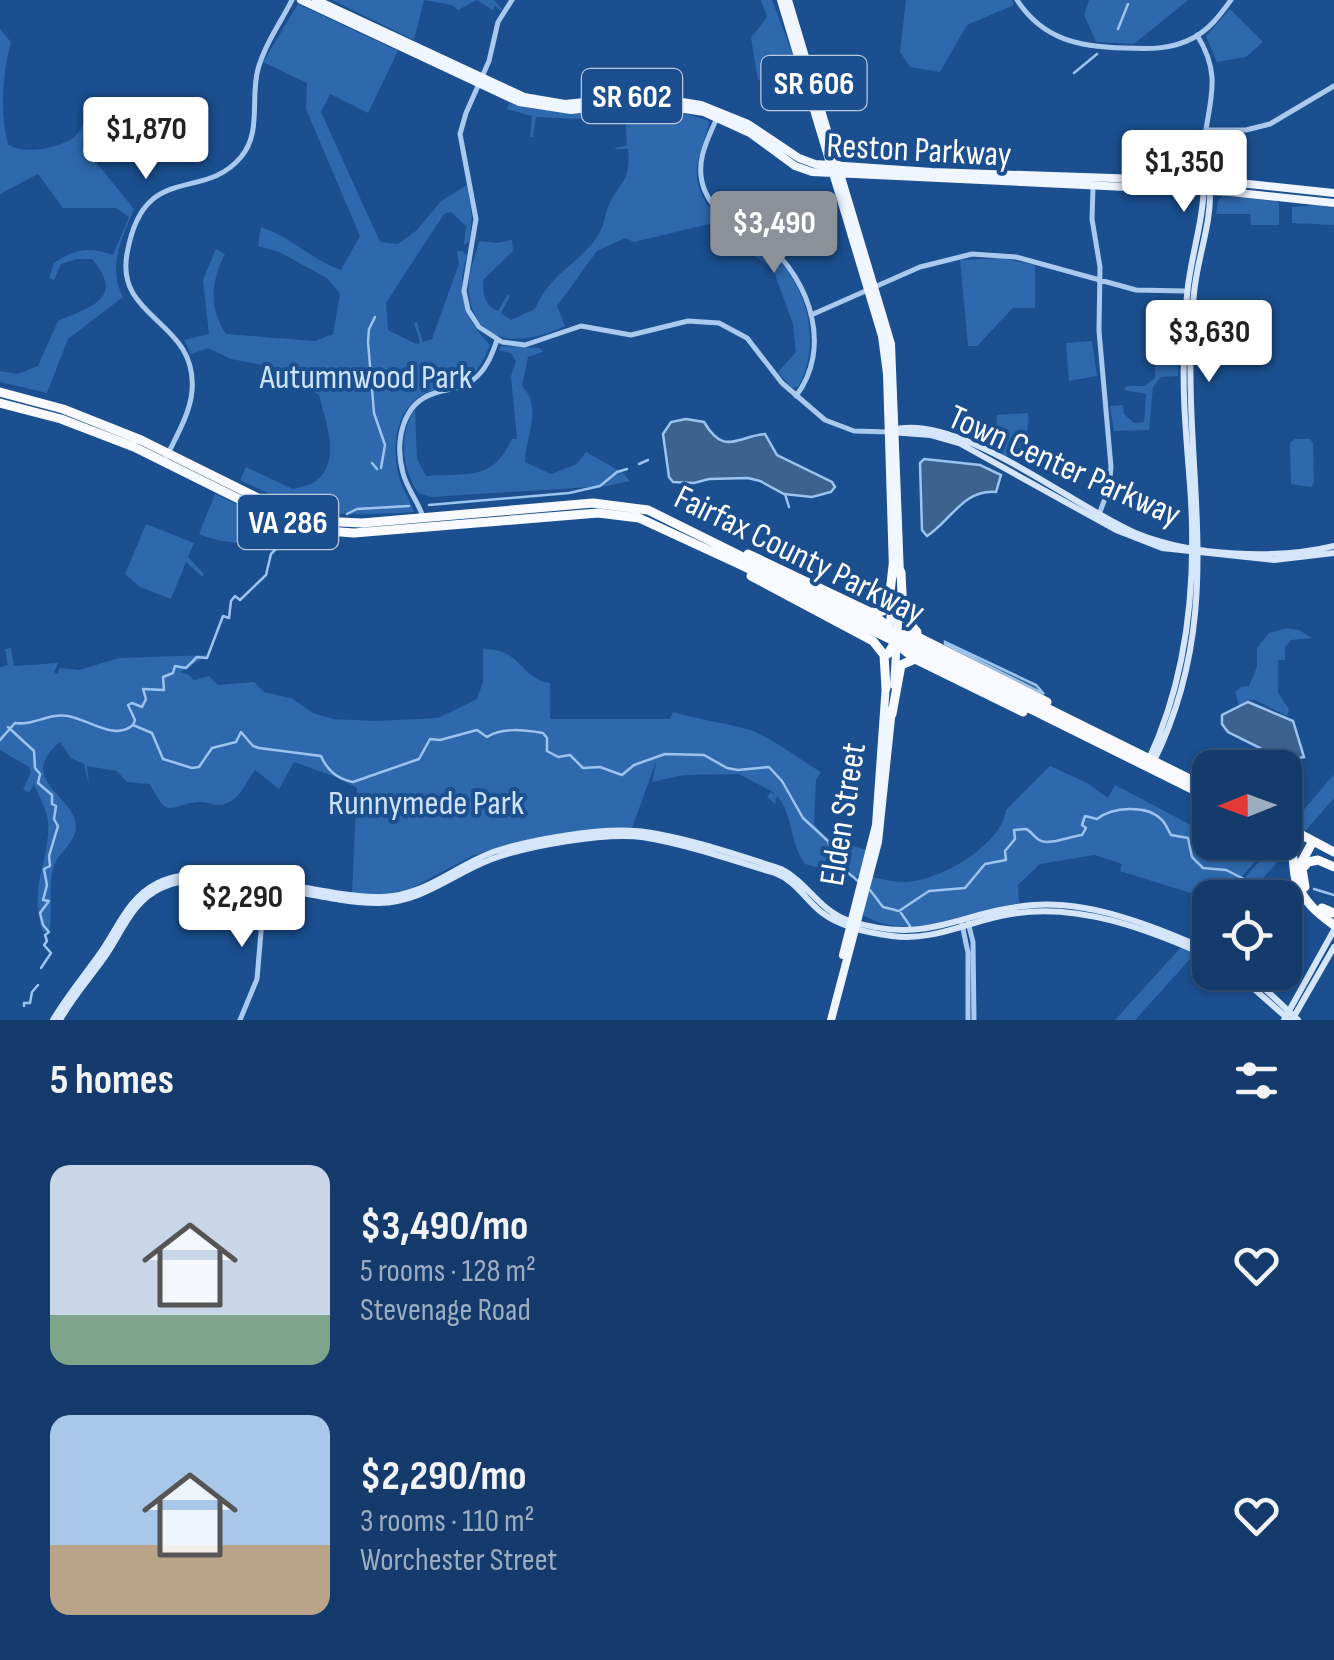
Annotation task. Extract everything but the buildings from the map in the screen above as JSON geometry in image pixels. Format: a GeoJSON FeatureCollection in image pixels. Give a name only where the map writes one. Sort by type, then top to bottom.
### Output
{"type":"FeatureCollection","features":[{"type":"Feature","properties":{"kind":"highway","name":"Fairfax County Parkway"},"geometry":{"type":"LineString","coordinates":[[0,392],[72,412],[166,458],[311,519],[352,524],[605,513],[639,518],[921,649],[1074,730],[1192,781]]}},
{"type":"Feature","properties":{"kind":"highway","name":"Fairfax County Parkway"},"geometry":{"type":"LineString","coordinates":[[0,402],[61,419],[166,458]]}},
{"type":"Feature","properties":{"kind":"highway","name":"Fairfax County Parkway"},"geometry":{"type":"LineString","coordinates":[[424,523],[606,503],[648,510],[866,623]]}},
{"type":"Feature","properties":{"kind":"highway"},"geometry":{"type":"LineString","coordinates":[[866,623],[887,607],[897,569]]}},
{"type":"Feature","properties":{"kind":"highway"},"geometry":{"type":"LineString","coordinates":[[897,569],[905,619],[921,649]]}},
{"type":"Feature","properties":{"kind":"highway"},"geometry":{"type":"LineString","coordinates":[[866,623],[912,634],[921,649],[1024,688],[1103,741]]}},
{"type":"Feature","properties":{"kind":"highway"},"geometry":{"type":"LineString","coordinates":[[866,623],[880,638],[893,630]]}},
{"type":"Feature","properties":{"kind":"highway"},"geometry":{"type":"LineString","coordinates":[[866,623],[884,655],[886,688]]}},
{"type":"Feature","properties":{"kind":"highway"},"geometry":{"type":"LineString","coordinates":[[893,630],[1018,709],[1103,741]]}},
{"type":"Feature","properties":{"kind":"highway"},"geometry":{"type":"LineString","coordinates":[[892,654],[893,630]]}},
{"type":"Feature","properties":{"kind":"highway"},"geometry":{"type":"LineString","coordinates":[[892,714],[900,667],[921,649]]}},
{"type":"Feature","properties":{"kind":"highway"},"geometry":{"type":"LineString","coordinates":[[1074,730],[1149,763]]}},
{"type":"Feature","properties":{"kind":"highway","name":"Fairfax County Parkway"},"geometry":{"type":"LineString","coordinates":[[1149,763],[1192,788]]}},
{"type":"Feature","properties":{"kind":"highway"},"geometry":{"type":"LineString","coordinates":[[1302,839],[1334,865]]}},
{"type":"Feature","properties":{"kind":"highway"},"geometry":{"type":"LineString","coordinates":[[1302,843],[1334,852]]}},
{"type":"Feature","properties":{"kind":"highway"},"geometry":{"type":"LineString","coordinates":[[1294,872],[1309,844]]}},
{"type":"Feature","properties":{"kind":"highway"},"geometry":{"type":"LineString","coordinates":[[1309,844],[1299,870],[1305,887],[1334,922]]}},
{"type":"Feature","properties":{"kind":"highway"},"geometry":{"type":"LineString","coordinates":[[1293,860],[1294,872],[1306,899],[1334,922]]}},
{"type":"Feature","properties":{"kind":"highway"},"geometry":{"type":"LineString","coordinates":[[1305,887],[1302,872],[1308,862],[1318,860],[1334,865]]}},
{"type":"Feature","properties":{"kind":"main road","name":"Reston Parkway"},"geometry":{"type":"LineString","coordinates":[[302,0],[481,81],[524,96],[551,103],[650,96],[719,114],[758,130],[806,162],[836,170],[1334,193]]}},
{"type":"Feature","properties":{"kind":"main road","name":"Reston Parkway"},"geometry":{"type":"LineString","coordinates":[[316,0],[481,81]]}},
{"type":"Feature","properties":{"kind":"main road","name":"SR 606"},"geometry":{"type":"LineString","coordinates":[[784,0],[824,142],[848,196],[892,355],[897,569],[893,630]]}},
{"type":"Feature","properties":{"kind":"main road","name":"SR 606"},"geometry":{"type":"LineString","coordinates":[[784,0],[838,186],[873,288]]}},
{"type":"Feature","properties":{"kind":"main road","name":"Reston Parkway"},"geometry":{"type":"LineString","coordinates":[[719,114],[795,166],[812,172],[1093,182]]}},
{"type":"Feature","properties":{"kind":"main road"},"geometry":{"type":"LineString","coordinates":[[806,162],[823,158],[824,142]]}},
{"type":"Feature","properties":{"kind":"main road"},"geometry":{"type":"LineString","coordinates":[[812,172],[830,177],[838,186]]}},
{"type":"Feature","properties":{"kind":"main road"},"geometry":{"type":"LineString","coordinates":[[848,196],[850,179],[861,174]]}},
{"type":"Feature","properties":{"kind":"main road","name":"Reston Parkway"},"geometry":{"type":"LineString","coordinates":[[1207,186],[1334,204]]}},
{"type":"Feature","properties":{"kind":"main road"},"geometry":{"type":"LineString","coordinates":[[1149,763],[1182,662],[1190,610],[1195,550],[1184,396],[1185,318],[1207,186]]}},
{"type":"Feature","properties":{"kind":"main road","name":"Town Center Parkway"},"geometry":{"type":"LineString","coordinates":[[894,432],[949,433],[1030,475],[1096,517]]}},
{"type":"Feature","properties":{"kind":"main road","name":"Town Center Parkway"},"geometry":{"type":"LineString","coordinates":[[894,432],[931,435],[959,443],[1096,517],[1195,550],[1282,560],[1334,550]]}},
{"type":"Feature","properties":{"kind":"main road"},"geometry":{"type":"LineString","coordinates":[[1001,459],[1021,457],[1030,475]]}},
{"type":"Feature","properties":{"kind":"main road","name":"Elden Street"},"geometry":{"type":"LineString","coordinates":[[854,925],[876,825],[892,654]]}},
{"type":"Feature","properties":{"kind":"main road","name":"Elden Street"},"geometry":{"type":"LineString","coordinates":[[828,1020],[882,820],[892,714],[892,654]]}},
{"type":"Feature","properties":{"kind":"main road"},"geometry":{"type":"LineString","coordinates":[[56,1020],[109,950],[129,915],[150,894],[171,884],[188,880],[265,884],[342,902],[400,901],[513,852],[628,836],[652,839],[780,875],[796,885],[819,911],[854,925],[907,932],[1013,914],[1068,912],[1108,920],[1192,948]]}},
{"type":"Feature","properties":{"kind":"main road"},"geometry":{"type":"LineString","coordinates":[[1290,1017],[1334,922]]}},
{"type":"Feature","properties":{"kind":"main road"},"geometry":{"type":"LineString","coordinates":[[1290,1017],[1334,947]]}},
{"type":"Feature","properties":{"kind":"main road"},"geometry":{"type":"LineString","coordinates":[[1257,990],[1290,1017]]}},
{"type":"Feature","properties":{"kind":"main road"},"geometry":{"type":"LineString","coordinates":[[1265,990],[1290,1017]]}},
{"type":"Feature","properties":{"kind":"street"},"geometry":{"type":"LineString","coordinates":[[166,458],[190,400],[191,368],[176,336],[132,294],[126,271],[128,250],[136,222],[153,198],[224,172],[244,154],[254,128],[259,66],[292,0]]}},
{"type":"Feature","properties":{"kind":"street"},"geometry":{"type":"LineString","coordinates":[[512,0],[498,22],[492,52],[460,134],[476,219],[464,290],[471,316],[484,331],[498,340],[527,346],[576,326],[632,335],[688,321],[711,321],[748,339],[776,376],[833,424],[854,431],[894,432]]}},
{"type":"Feature","properties":{"kind":"street"},"geometry":{"type":"LineString","coordinates":[[1016,0],[1045,31],[1086,46],[1162,48],[1197,36],[1216,21],[1231,0]]}},
{"type":"Feature","properties":{"kind":"street"},"geometry":{"type":"LineString","coordinates":[[1197,36],[1209,55],[1214,75],[1206,130],[1207,186]]}},
{"type":"Feature","properties":{"kind":"street"},"geometry":{"type":"LineString","coordinates":[[1206,130],[1240,130],[1270,124],[1334,86]]}},
{"type":"Feature","properties":{"kind":"street"},"geometry":{"type":"LineString","coordinates":[[719,114],[701,158],[706,195],[725,217],[764,241],[785,262],[801,287],[811,315],[815,335],[813,362],[796,396]]}},
{"type":"Feature","properties":{"kind":"street"},"geometry":{"type":"LineString","coordinates":[[1093,182],[1092,219],[1100,280],[1100,331],[1112,474],[1096,517]]}},
{"type":"Feature","properties":{"kind":"street"},"geometry":{"type":"LineString","coordinates":[[811,315],[920,267],[983,254],[1028,259],[1136,290],[1184,290]]}},
{"type":"Feature","properties":{"kind":"street"},"geometry":{"type":"LineString","coordinates":[[424,523],[402,470],[404,422],[410,410],[424,398],[474,379],[488,363],[498,340]]}},
{"type":"Feature","properties":{"kind":"street"},"geometry":{"type":"LineString","coordinates":[[240,1020],[257,980],[265,884]]}},
{"type":"Feature","properties":{"kind":"street"},"geometry":{"type":"LineString","coordinates":[[965,923],[974,963],[971,1020]]}},
{"type":"Feature","properties":{"kind":"green space"},"geometry":{"type":"Polygon","coordinates":[[[332,0],[424,0],[414,40],[332,0]]]}},
{"type":"Feature","properties":{"kind":"green space"},"geometry":{"type":"Polygon","coordinates":[[[424,0],[477,0],[458,10],[452,5],[424,0]]]}},
{"type":"Feature","properties":{"kind":"green space"},"geometry":{"type":"Polygon","coordinates":[[[477,0],[494,0],[502,9],[495,6],[493,10],[477,0]]]}},
{"type":"Feature","properties":{"kind":"green space"},"geometry":{"type":"Polygon","coordinates":[[[761,0],[772,0],[798,68],[758,80],[751,38],[767,17],[761,0]]]}},
{"type":"Feature","properties":{"kind":"green space"},"geometry":{"type":"Polygon","coordinates":[[[906,0],[1012,0],[1014,5],[967,25],[940,72],[910,67],[900,52],[906,0]]]}},
{"type":"Feature","properties":{"kind":"green space"},"geometry":{"type":"Polygon","coordinates":[[[1089,0],[1188,0],[1134,44],[1096,42],[1084,15],[1089,0]]]}},
{"type":"Feature","properties":{"kind":"green space","name":"Autumnwood Park"},"geometry":{"type":"Polygon","coordinates":[[[298,4],[398,51],[368,113],[330,94],[321,112],[380,242],[398,244],[417,230],[441,201],[467,185],[472,217],[469,242],[464,245],[466,226],[451,212],[444,214],[386,303],[388,330],[420,343],[414,323],[417,322],[423,342],[432,339],[459,264],[457,251],[463,251],[467,256],[462,281],[464,304],[490,345],[469,378],[421,395],[405,411],[397,433],[397,468],[414,512],[324,511],[286,501],[240,480],[246,467],[293,489],[314,482],[324,473],[330,440],[319,395],[278,368],[231,359],[208,348],[191,354],[184,340],[209,334],[203,280],[216,249],[225,254],[214,284],[214,304],[226,334],[315,341],[333,334],[340,294],[327,278],[279,252],[258,246],[261,227],[341,270],[360,236],[306,109],[307,83],[263,62],[298,4]]]}},
{"type":"Feature","properties":{"kind":"green space"},"geometry":{"type":"Polygon","coordinates":[[[1230,9],[1263,42],[1246,57],[1217,62],[1206,36],[1230,9]]]}},
{"type":"Feature","properties":{"kind":"green space"},"geometry":{"type":"Polygon","coordinates":[[[0,29],[11,42],[3,94],[8,145],[31,150],[57,145],[74,137],[87,120],[82,145],[134,209],[116,264],[123,297],[68,339],[47,393],[0,382],[0,371],[17,374],[38,366],[58,321],[100,300],[106,284],[92,259],[61,264],[54,280],[49,278],[54,263],[83,250],[113,255],[129,217],[116,208],[63,208],[38,174],[0,194],[0,29]]]}},
{"type":"Feature","properties":{"kind":"green space"},"geometry":{"type":"Polygon","coordinates":[[[509,103],[560,111],[659,110],[709,121],[697,170],[704,199],[717,215],[775,256],[788,272],[806,309],[810,348],[798,387],[792,388],[778,372],[796,352],[793,324],[773,269],[709,224],[634,242],[625,238],[597,251],[557,306],[565,326],[521,339],[494,334],[483,326],[474,314],[468,289],[479,241],[512,240],[513,251],[483,280],[487,303],[498,311],[508,294],[501,313],[511,320],[535,309],[548,286],[597,237],[628,169],[628,149],[613,149],[627,145],[625,114],[576,119],[536,117],[530,137],[532,116],[507,109],[509,103]]]}},
{"type":"Feature","properties":{"kind":"green space"},"geometry":{"type":"Polygon","coordinates":[[[1223,196],[1276,201],[1279,225],[1251,225],[1250,214],[1216,214],[1223,196]]]}},
{"type":"Feature","properties":{"kind":"green space"},"geometry":{"type":"Polygon","coordinates":[[[1292,207],[1334,208],[1334,225],[1292,223],[1292,207]]]}},
{"type":"Feature","properties":{"kind":"green space"},"geometry":{"type":"Polygon","coordinates":[[[1001,258],[1035,265],[1035,308],[1013,308],[977,346],[968,346],[960,260],[1001,258]]]}},
{"type":"Feature","properties":{"kind":"green space"},"geometry":{"type":"Polygon","coordinates":[[[1092,341],[1097,376],[1069,381],[1066,343],[1092,341]]]}},
{"type":"Feature","properties":{"kind":"green space"},"geometry":{"type":"Polygon","coordinates":[[[1155,344],[1180,345],[1178,376],[1161,377],[1153,387],[1149,430],[1114,431],[1110,406],[1123,405],[1124,414],[1134,423],[1144,422],[1146,394],[1124,390],[1127,386],[1144,386],[1155,378],[1155,344]]]}},
{"type":"Feature","properties":{"kind":"green space"},"geometry":{"type":"Polygon","coordinates":[[[501,346],[540,348],[543,352],[528,357],[522,386],[532,412],[525,462],[551,474],[577,464],[586,452],[630,481],[607,486],[431,497],[418,493],[408,473],[404,452],[406,430],[415,409],[417,459],[426,476],[467,474],[488,468],[505,453],[512,439],[517,439],[511,376],[516,361],[511,353],[498,350],[501,346]]]}},
{"type":"Feature","properties":{"kind":"green space"},"geometry":{"type":"Polygon","coordinates":[[[1028,413],[1024,439],[1006,456],[995,448],[997,415],[1028,413]]]}},
{"type":"Feature","properties":{"kind":"green space"},"geometry":{"type":"Polygon","coordinates":[[[1310,439],[1313,443],[1311,487],[1291,484],[1290,443],[1310,439]]]}},
{"type":"Feature","properties":{"kind":"green space"},"geometry":{"type":"Polygon","coordinates":[[[215,494],[279,525],[317,537],[242,543],[199,534],[215,494]]]}},
{"type":"Feature","properties":{"kind":"green space"},"geometry":{"type":"Polygon","coordinates":[[[146,524],[194,543],[188,557],[204,574],[202,577],[186,562],[171,599],[140,587],[125,574],[146,524]]]}},
{"type":"Feature","properties":{"kind":"green space"},"geometry":{"type":"Polygon","coordinates":[[[1287,628],[1312,638],[1291,640],[1285,647],[1285,660],[1278,660],[1278,693],[1289,709],[1287,716],[1255,700],[1239,706],[1235,692],[1249,686],[1257,667],[1257,648],[1269,633],[1287,628]]]}},
{"type":"Feature","properties":{"kind":"green space","name":"Runnymede Park"},"geometry":{"type":"Polygon","coordinates":[[[11,648],[14,666],[58,663],[54,672],[57,674],[60,668],[79,670],[119,658],[209,655],[180,672],[194,680],[209,676],[218,685],[254,682],[264,692],[293,699],[313,713],[333,719],[375,721],[438,718],[477,699],[483,682],[483,649],[496,650],[514,658],[532,676],[550,683],[550,719],[670,719],[673,712],[762,736],[821,772],[816,780],[814,824],[826,839],[867,850],[860,876],[805,864],[782,804],[777,796],[775,804],[767,797],[771,792],[775,795],[773,792],[739,774],[684,775],[652,782],[657,759],[632,828],[505,845],[472,856],[410,889],[386,894],[352,893],[357,788],[336,777],[294,762],[279,789],[255,770],[235,799],[219,805],[200,802],[170,808],[161,803],[150,784],[127,782],[117,771],[87,766],[89,785],[84,764],[71,758],[60,742],[48,754],[44,775],[70,810],[76,826],[53,869],[49,931],[43,932],[38,901],[48,837],[47,817],[34,784],[29,793],[23,789],[31,772],[29,767],[0,750],[0,667],[8,665],[5,649],[11,648]]]}},
{"type":"Feature","properties":{"kind":"green space"},"geometry":{"type":"Polygon","coordinates":[[[1050,766],[1089,784],[1108,798],[1115,785],[1192,826],[1192,860],[1257,860],[1239,880],[1192,880],[1192,893],[1120,871],[1122,864],[1095,855],[1040,864],[1018,885],[1019,903],[920,926],[881,923],[863,915],[872,877],[917,881],[949,869],[993,836],[1006,810],[1050,766]]]}},
{"type":"Feature","properties":{"kind":"green space"},"geometry":{"type":"Polygon","coordinates":[[[1334,774],[1334,798],[1302,834],[1302,812],[1334,774]]]}},
{"type":"Feature","properties":{"kind":"green space"},"geometry":{"type":"Polygon","coordinates":[[[1261,860],[1279,860],[1261,880],[1242,880],[1261,860]]]}},
{"type":"Feature","properties":{"kind":"green space"},"geometry":{"type":"Polygon","coordinates":[[[1192,935],[1192,957],[1135,1020],[1115,1020],[1192,935]]]}},
{"type":"Feature","properties":{"kind":"shaded area"},"geometry":{"type":"Polygon","coordinates":[[[671,422],[704,422],[724,442],[765,434],[777,455],[835,487],[812,497],[784,494],[748,478],[673,482],[663,434],[671,422]]]}},
{"type":"Feature","properties":{"kind":"shaded area"},"geometry":{"type":"Polygon","coordinates":[[[924,459],[980,465],[1001,475],[996,492],[985,492],[966,501],[927,536],[922,530],[920,463],[924,459]]]}},
{"type":"Feature","properties":{"kind":"shaded area"},"geometry":{"type":"Polygon","coordinates":[[[945,644],[1036,685],[1044,694],[945,644]]]}},
{"type":"Feature","properties":{"kind":"shaded area"},"geometry":{"type":"Polygon","coordinates":[[[1248,702],[1293,721],[1302,750],[1264,750],[1228,732],[1222,715],[1248,702]]]}},
{"type":"Feature","properties":{"kind":"waterway"},"geometry":{"type":"LineString","coordinates":[[1118,29],[1128,4]]}},
{"type":"Feature","properties":{"kind":"waterway"},"geometry":{"type":"LineString","coordinates":[[1074,73],[1097,54]]}},
{"type":"Feature","properties":{"kind":"waterway"},"geometry":{"type":"LineString","coordinates":[[375,317],[368,342],[374,413],[385,445],[381,468]]}},
{"type":"Feature","properties":{"kind":"waterway"},"geometry":{"type":"LineString","coordinates":[[639,464],[648,460]]}},
{"type":"Feature","properties":{"kind":"waterway"},"geometry":{"type":"LineString","coordinates":[[372,463],[377,469]]}},
{"type":"Feature","properties":{"kind":"waterway"},"geometry":{"type":"LineString","coordinates":[[429,505],[569,493],[600,486],[627,469]]}},
{"type":"Feature","properties":{"kind":"waterway"},"geometry":{"type":"LineString","coordinates":[[785,494],[789,507]]}},
{"type":"Feature","properties":{"kind":"waterway"},"geometry":{"type":"LineString","coordinates":[[347,514],[357,509],[409,506]]}},
{"type":"Feature","properties":{"kind":"waterway"},"geometry":{"type":"LineString","coordinates":[[133,725],[135,720],[128,705],[142,707],[146,699],[143,689],[164,690],[163,677],[173,673],[175,666],[186,668],[197,657],[207,658],[223,616],[229,618],[231,601],[235,596],[240,600],[266,575],[276,549]]}},
{"type":"Feature","properties":{"kind":"waterway"},"geometry":{"type":"LineString","coordinates":[[0,740],[15,723],[54,716],[68,716],[118,731],[133,725],[152,733],[163,759],[192,768],[199,767],[212,748],[236,742],[241,732],[259,748],[321,756],[333,773],[353,782],[419,759],[430,739],[477,730],[487,737],[506,731],[543,733],[547,751],[558,757],[570,755],[583,768],[600,767],[622,775],[634,765],[665,754],[704,755],[727,768],[769,767],[782,781],[803,818],[828,841],[835,862],[858,881]]}},
{"type":"Feature","properties":{"kind":"waterway"},"geometry":{"type":"LineString","coordinates":[[8,727],[34,751],[35,768],[40,774],[38,783],[52,795],[52,804],[56,806],[54,819],[58,826],[50,866],[44,869],[47,885],[43,900],[49,901],[40,913],[49,932],[44,945],[51,953],[41,968]]}},
{"type":"Feature","properties":{"kind":"waterway"},"geometry":{"type":"LineString","coordinates":[[870,890],[883,907],[899,911],[929,891],[965,888],[985,864],[1006,860],[1005,851],[1015,839],[1014,830],[1026,829],[1043,842],[1054,841],[1082,835],[1085,816],[1097,819],[1130,809],[1148,811],[1163,822],[1171,835],[1188,838],[1192,857],[1203,868],[1226,870],[1246,880]]}},
{"type":"Feature","properties":{"kind":"waterway"},"geometry":{"type":"LineString","coordinates":[[1314,889],[1334,895]]}},
{"type":"Feature","properties":{"kind":"waterway"},"geometry":{"type":"LineString","coordinates":[[901,913],[910,926]]}},
{"type":"Feature","properties":{"kind":"waterway"},"geometry":{"type":"LineString","coordinates":[[24,1006],[30,1003],[38,985]]}}]}
